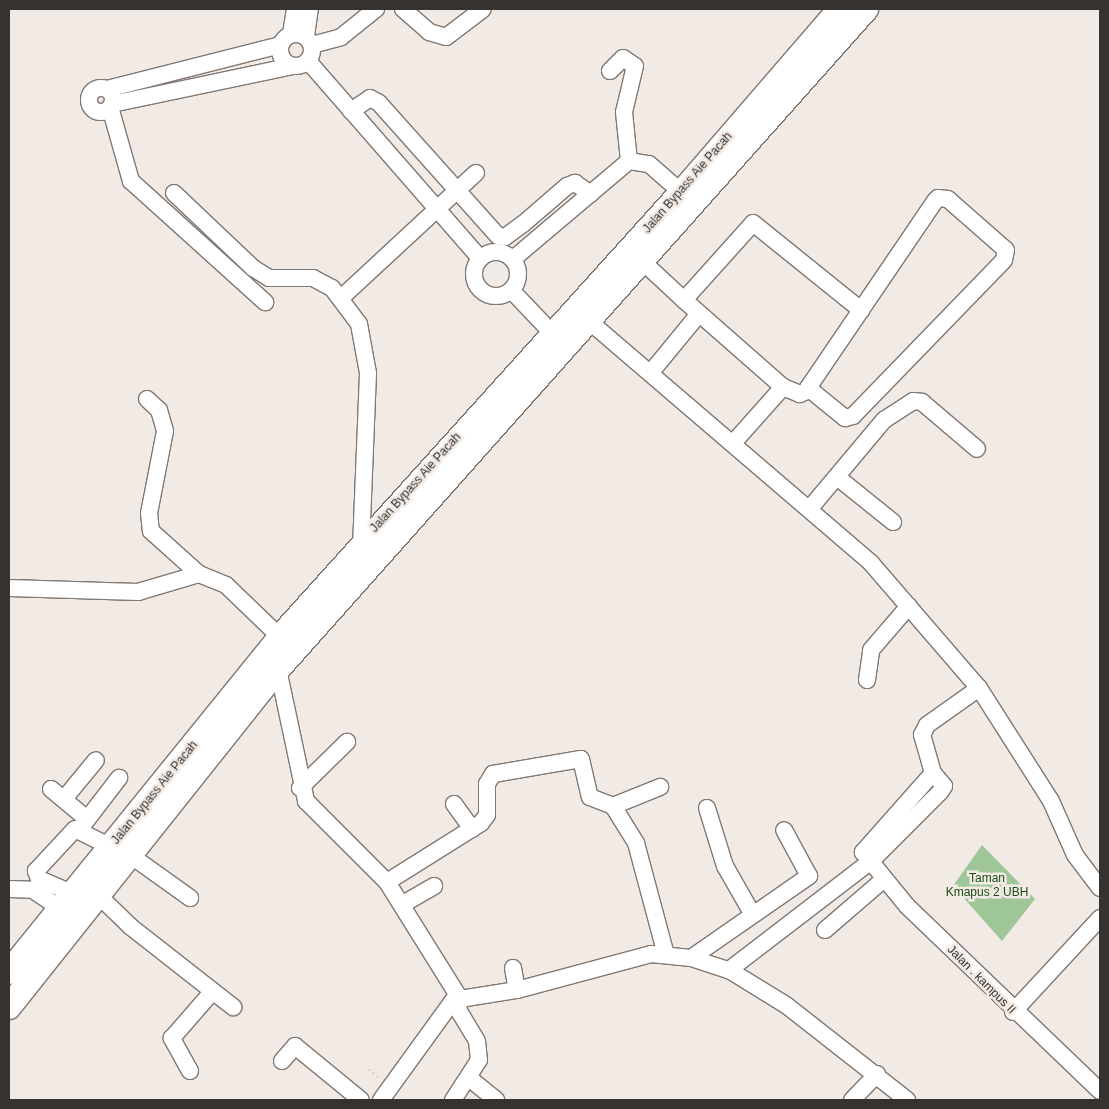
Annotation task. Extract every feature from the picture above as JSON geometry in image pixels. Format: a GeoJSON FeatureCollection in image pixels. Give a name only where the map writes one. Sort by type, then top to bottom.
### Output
{"type":"FeatureCollection","features":[{"type":"Feature","properties":{"kind":"highway","name":"Jalan Bypass Aie Pacah"},"geometry":{"type":"LineString","coordinates":[[197,754],[280,637],[360,557],[553,334],[689,198],[840,9]]}},
{"type":"Feature","properties":{"kind":"highway"},"geometry":{"type":"LineString","coordinates":[[9,1007],[98,895],[120,851],[197,754],[278,669],[360,557],[590,322],[643,262],[689,198],[866,9]]}},
{"type":"Feature","properties":{"kind":"highway","name":"Jalan Bypass Aie Pacah"},"geometry":{"type":"LineString","coordinates":[[9,972],[66,901],[120,851]]}},
{"type":"Feature","properties":{"kind":"street"},"geometry":{"type":"LineString","coordinates":[[294,9],[297,40],[308,61],[480,258]]}},
{"type":"Feature","properties":{"kind":"street"},"geometry":{"type":"LineString","coordinates":[[292,66],[283,60],[297,40],[310,9]]}},
{"type":"Feature","properties":{"kind":"street"},"geometry":{"type":"LineString","coordinates":[[110,100],[297,40],[341,37],[376,9]]}},
{"type":"Feature","properties":{"kind":"street"},"geometry":{"type":"LineString","coordinates":[[403,9],[428,32],[446,37],[483,9]]}},
{"type":"Feature","properties":{"kind":"street"},"geometry":{"type":"LineString","coordinates":[[610,72],[623,58],[635,66],[624,112],[629,161]]}},
{"type":"Feature","properties":{"kind":"street"},"geometry":{"type":"LineString","coordinates":[[110,100],[292,66],[308,61]]}},
{"type":"Feature","properties":{"kind":"street"},"geometry":{"type":"LineString","coordinates":[[351,111],[374,99],[456,194],[498,236],[505,236],[523,224],[566,186],[575,183],[591,194]]}},
{"type":"Feature","properties":{"kind":"street"},"geometry":{"type":"LineString","coordinates":[[110,100],[131,180],[264,302]]}},
{"type":"Feature","properties":{"kind":"street"},"geometry":{"type":"LineString","coordinates":[[513,259],[629,161],[649,164],[689,198]]}},
{"type":"Feature","properties":{"kind":"street"},"geometry":{"type":"LineString","coordinates":[[341,298],[439,210],[476,173]]}},
{"type":"Feature","properties":{"kind":"street"},"geometry":{"type":"LineString","coordinates":[[174,193],[269,278],[313,278],[341,298],[359,324],[368,373],[360,557]]}},
{"type":"Feature","properties":{"kind":"street"},"geometry":{"type":"LineString","coordinates":[[643,262],[698,314],[783,387],[800,394],[808,388],[938,198],[948,199],[1006,250],[1004,260],[853,416],[846,418],[808,388]]}},
{"type":"Feature","properties":{"kind":"street"},"geometry":{"type":"LineString","coordinates":[[684,300],[753,223],[861,310]]}},
{"type":"Feature","properties":{"kind":"street"},"geometry":{"type":"LineString","coordinates":[[523,224],[538,238]]}},
{"type":"Feature","properties":{"kind":"street"},"geometry":{"type":"LineString","coordinates":[[497,252],[513,259],[519,275],[512,291],[496,297],[480,290],[474,274],[480,258],[497,252]]}},
{"type":"Feature","properties":{"kind":"street"},"geometry":{"type":"LineString","coordinates":[[512,291],[553,334]]}},
{"type":"Feature","properties":{"kind":"street"},"geometry":{"type":"LineString","coordinates":[[652,371],[698,314]]}},
{"type":"Feature","properties":{"kind":"street"},"geometry":{"type":"LineString","coordinates":[[590,322],[652,371],[811,507],[871,563],[979,688],[1050,801],[1075,855],[1100,888]]}},
{"type":"Feature","properties":{"kind":"street"},"geometry":{"type":"LineString","coordinates":[[734,442],[783,387]]}},
{"type":"Feature","properties":{"kind":"street"},"geometry":{"type":"LineString","coordinates":[[146,399],[159,410],[165,431],[149,513],[151,531],[199,574],[226,585],[280,637]]}},
{"type":"Feature","properties":{"kind":"street"},"geometry":{"type":"LineString","coordinates":[[811,507],[884,420],[913,401],[922,402],[977,449]]}},
{"type":"Feature","properties":{"kind":"street"},"geometry":{"type":"LineString","coordinates":[[836,477],[893,522]]}},
{"type":"Feature","properties":{"kind":"street"},"geometry":{"type":"LineString","coordinates":[[11,592],[138,592],[199,574]]}},
{"type":"Feature","properties":{"kind":"street"},"geometry":{"type":"LineString","coordinates":[[867,680],[871,650],[909,606]]}},
{"type":"Feature","properties":{"kind":"street"},"geometry":{"type":"LineString","coordinates":[[278,669],[300,788],[316,812],[387,882],[404,904],[458,997],[458,1009],[479,1054],[470,1078],[454,1100]]}},
{"type":"Feature","properties":{"kind":"street"},"geometry":{"type":"LineString","coordinates":[[729,970],[866,857],[941,791],[944,786],[933,773],[922,746],[927,725],[979,688]]}},
{"type":"Feature","properties":{"kind":"street"},"geometry":{"type":"LineString","coordinates":[[300,788],[346,742]]}},
{"type":"Feature","properties":{"kind":"street"},"geometry":{"type":"LineString","coordinates":[[387,882],[472,829],[487,815],[489,778],[505,768],[581,759],[590,797],[613,806],[636,843],[666,955]]}},
{"type":"Feature","properties":{"kind":"street"},"geometry":{"type":"LineString","coordinates":[[64,799],[96,760]]}},
{"type":"Feature","properties":{"kind":"street"},"geometry":{"type":"LineString","coordinates":[[866,857],[933,773]]}},
{"type":"Feature","properties":{"kind":"street"},"geometry":{"type":"LineString","coordinates":[[66,901],[39,879],[36,871],[71,830],[83,825],[119,778]]}},
{"type":"Feature","properties":{"kind":"street"},"geometry":{"type":"LineString","coordinates":[[613,806],[660,787]]}},
{"type":"Feature","properties":{"kind":"street"},"geometry":{"type":"LineString","coordinates":[[50,789],[64,799],[83,825],[190,898]]}},
{"type":"Feature","properties":{"kind":"street"},"geometry":{"type":"LineString","coordinates":[[454,804],[472,829]]}},
{"type":"Feature","properties":{"kind":"street"},"geometry":{"type":"LineString","coordinates":[[707,808],[725,866],[753,915]]}},
{"type":"Feature","properties":{"kind":"street"},"geometry":{"type":"LineString","coordinates":[[691,958],[809,876],[784,830]]}},
{"type":"Feature","properties":{"kind":"street","name":"Jalan . kampus II"},"geometry":{"type":"LineString","coordinates":[[866,857],[883,880],[1013,1012],[1100,1091]]}},
{"type":"Feature","properties":{"kind":"street"},"geometry":{"type":"LineString","coordinates":[[824,930],[883,880]]}},
{"type":"Feature","properties":{"kind":"street"},"geometry":{"type":"LineString","coordinates":[[404,904],[434,886]]}},
{"type":"Feature","properties":{"kind":"street"},"geometry":{"type":"LineString","coordinates":[[9,889],[33,890],[66,901]]}},
{"type":"Feature","properties":{"kind":"street"},"geometry":{"type":"LineString","coordinates":[[98,895],[131,928],[232,1007]]}},
{"type":"Feature","properties":{"kind":"street"},"geometry":{"type":"LineString","coordinates":[[1013,1012],[1100,918]]}},
{"type":"Feature","properties":{"kind":"street"},"geometry":{"type":"LineString","coordinates":[[381,1100],[458,997],[517,990],[619,961],[666,955],[691,958],[729,970],[786,1005],[908,1100]]}},
{"type":"Feature","properties":{"kind":"street"},"geometry":{"type":"LineString","coordinates":[[513,968],[517,990]]}},
{"type":"Feature","properties":{"kind":"street"},"geometry":{"type":"LineString","coordinates":[[190,1072],[172,1038],[213,991]]}},
{"type":"Feature","properties":{"kind":"street"},"geometry":{"type":"LineString","coordinates":[[282,1061],[294,1046],[361,1100]]}},
{"type":"Feature","properties":{"kind":"street"},"geometry":{"type":"LineString","coordinates":[[852,1100],[877,1074]]}},
{"type":"Feature","properties":{"kind":"street"},"geometry":{"type":"LineString","coordinates":[[470,1078],[496,1100]]}},
{"type":"Feature","properties":{"kind":"green space","name":"Taman Kmapus 2 UBH"},"geometry":{"type":"Polygon","coordinates":[[[982,845],[1035,899],[1002,941],[953,886],[982,845]]]}}]}
